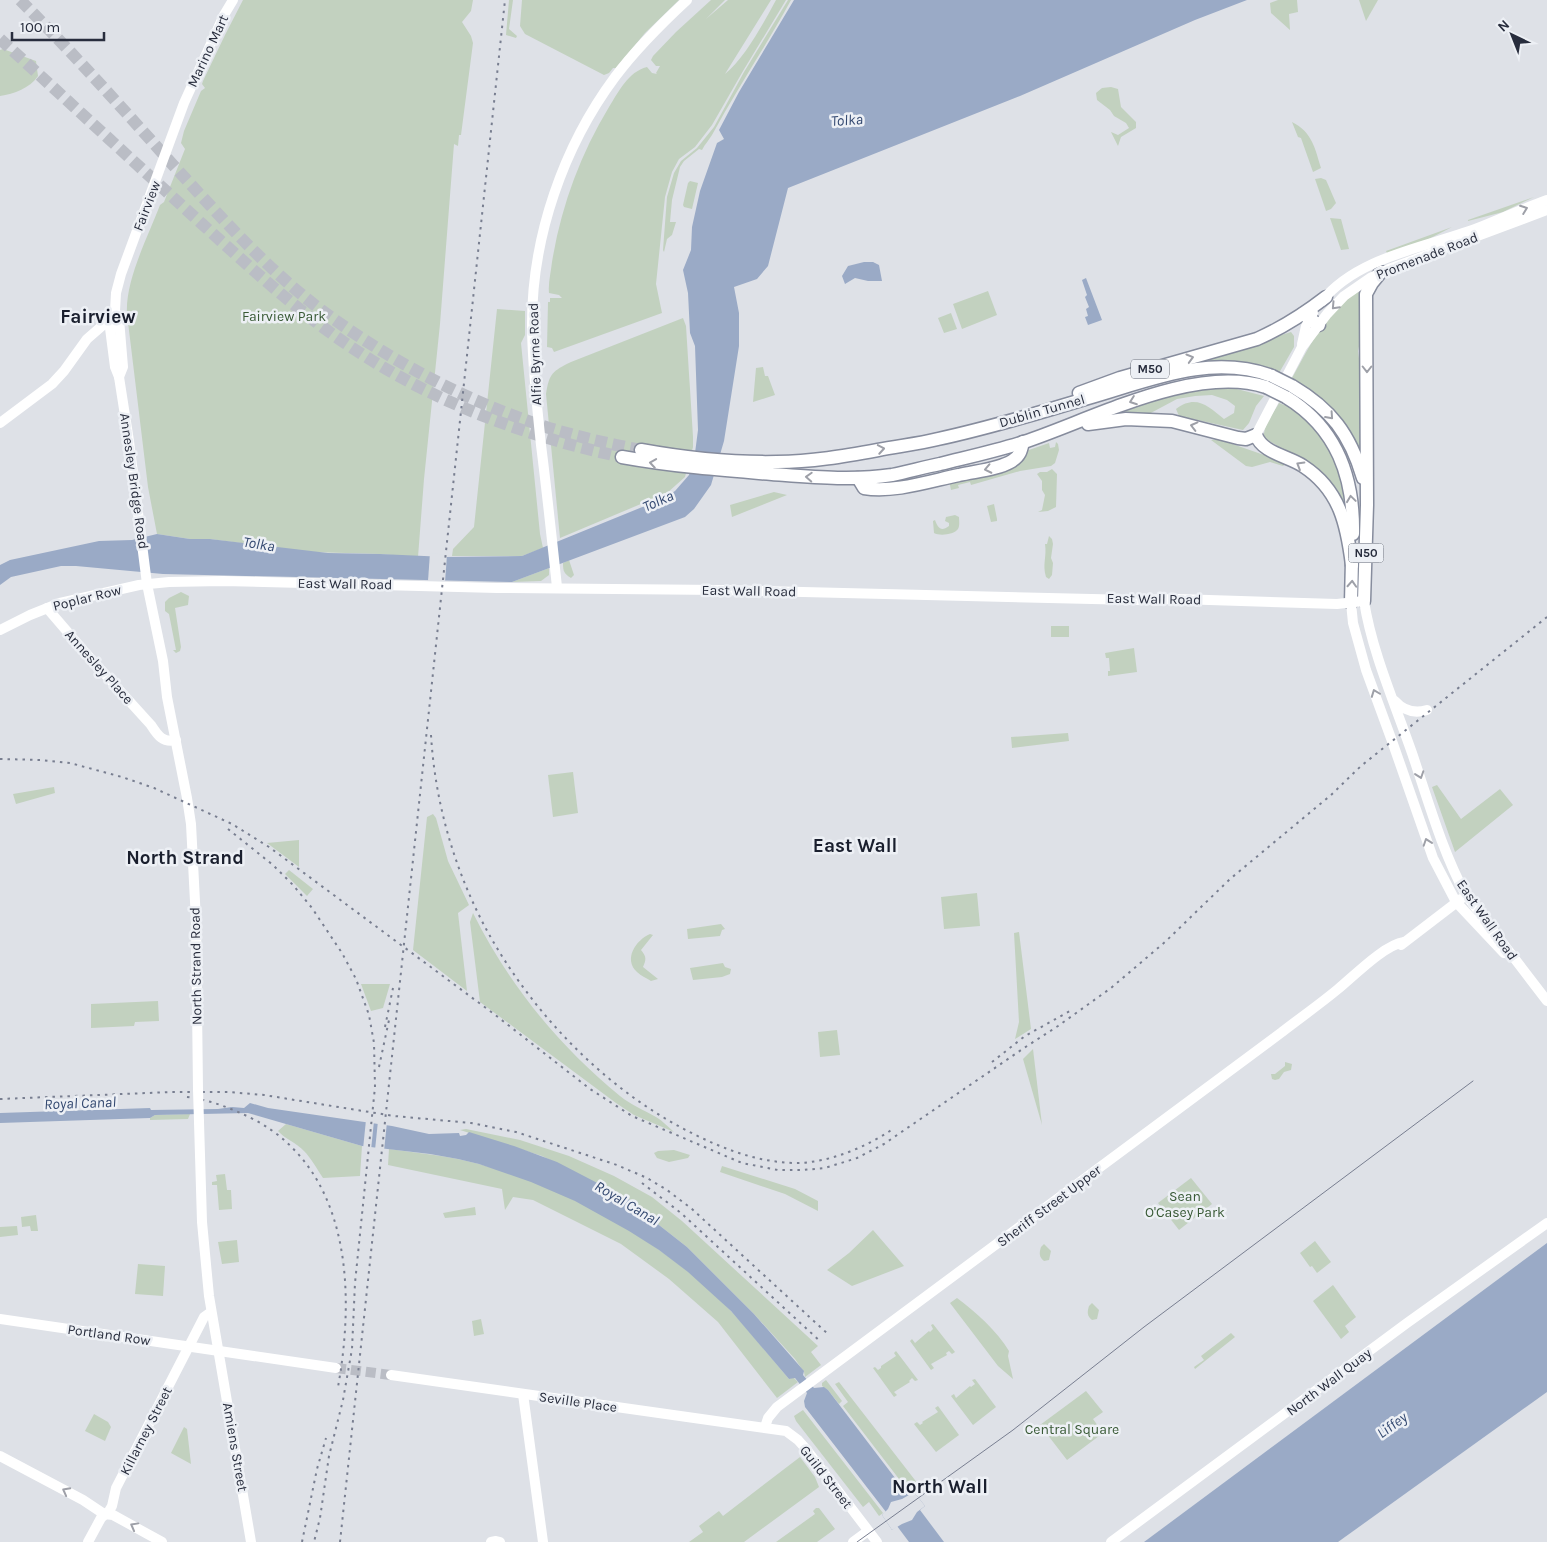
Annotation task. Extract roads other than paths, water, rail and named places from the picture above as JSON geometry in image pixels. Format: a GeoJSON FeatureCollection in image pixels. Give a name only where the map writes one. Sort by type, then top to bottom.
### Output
{"type":"FeatureCollection","features":[{"type":"Feature","properties":{"kind":"highway"},"geometry":{"type":"LineString","coordinates":[[1367,505],[1366,294],[1381,272]]}},
{"type":"Feature","properties":{"kind":"highway","name":"M50"},"geometry":{"type":"LineString","coordinates":[[994,424],[1120,378],[1257,339],[1311,319],[1326,297]]}},
{"type":"Feature","properties":{"kind":"highway","name":"Dublin Tunnel"},"geometry":{"type":"LineString","coordinates":[[725,465],[832,458],[937,440],[1193,368],[1212,366],[1237,367],[1256,370],[1269,382],[1318,403],[1331,416],[1356,454],[1363,479],[1367,505]]}},
{"type":"Feature","properties":{"kind":"highway","name":"Dublin Tunnel"},"geometry":{"type":"LineString","coordinates":[[622,458],[725,465],[800,477],[858,478],[864,488],[904,486],[994,468],[1011,462],[1020,454],[1023,442],[1147,397],[1200,383],[1226,381],[1256,384],[1269,382]]}},
{"type":"Feature","properties":{"kind":"highway","name":"Dublin Tunnel"},"geometry":{"type":"LineString","coordinates":[[1289,392],[1321,426],[1335,446],[1344,466],[1352,504],[1352,565]]}},
{"type":"Feature","properties":{"kind":"highway","name":"M50"},"geometry":{"type":"LineString","coordinates":[[1074,424],[1093,424],[1126,419],[1172,421],[1191,424],[1238,438],[1256,435]]}},
{"type":"Feature","properties":{"kind":"highway"},"geometry":{"type":"LineString","coordinates":[[1256,435],[1258,442],[1266,448],[1303,466],[1326,487],[1344,520],[1352,565]]}},
{"type":"Feature","properties":{"kind":"highway","name":"Dublin Tunnel"},"geometry":{"type":"LineString","coordinates":[[641,450],[686,462]]}},
{"type":"Feature","properties":{"kind":"highway","name":"N50"},"geometry":{"type":"LineString","coordinates":[[1358,602],[1367,505]]}},
{"type":"Feature","properties":{"kind":"highway","name":"N50"},"geometry":{"type":"LineString","coordinates":[[1352,565],[1358,602]]}},
{"type":"Feature","properties":{"kind":"main road","name":"Marino Mart"},"geometry":{"type":"LineString","coordinates":[[184,103],[220,23],[233,0]]}},
{"type":"Feature","properties":{"kind":"main road","name":"Alfie Byrne Road"},"geometry":{"type":"LineString","coordinates":[[556,588],[537,404],[532,330],[533,294],[548,216],[570,156],[582,130],[604,93],[636,51],[686,0]]}},
{"type":"Feature","properties":{"kind":"main road","name":"Fairview"},"geometry":{"type":"LineString","coordinates":[[112,315],[121,274],[184,103]]}},
{"type":"Feature","properties":{"kind":"main road","name":"Promenade Road"},"geometry":{"type":"LineString","coordinates":[[1326,297],[1349,278],[1373,264],[1422,245],[1483,226],[1547,200]]}},
{"type":"Feature","properties":{"kind":"main road","name":"Promenade Road"},"geometry":{"type":"LineString","coordinates":[[1256,435],[1302,347],[1311,319],[1326,314],[1344,296],[1381,272],[1547,210]]}},
{"type":"Feature","properties":{"kind":"main road","name":"Annesley Bridge Road"},"geometry":{"type":"LineString","coordinates":[[112,315],[119,319],[123,366],[119,377],[147,584]]}},
{"type":"Feature","properties":{"kind":"main road"},"geometry":{"type":"LineString","coordinates":[[0,423],[52,384],[87,339],[112,315]]}},
{"type":"Feature","properties":{"kind":"main road","name":"East Wall Road"},"geometry":{"type":"LineString","coordinates":[[147,584],[223,581],[497,588],[1358,602]]}},
{"type":"Feature","properties":{"kind":"main road","name":"Poplar Row"},"geometry":{"type":"LineString","coordinates":[[0,630],[60,603],[147,584]]}},
{"type":"Feature","properties":{"kind":"main road","name":"North Strand Road"},"geometry":{"type":"LineString","coordinates":[[147,584],[163,660],[167,697],[191,824],[196,921],[202,1222],[211,1312],[218,1351]]}},
{"type":"Feature","properties":{"kind":"main road","name":"East Wall Road"},"geometry":{"type":"LineString","coordinates":[[1358,602],[1436,825],[1459,882],[1466,895],[1547,1001]]}},
{"type":"Feature","properties":{"kind":"main road","name":"East Wall Road"},"geometry":{"type":"LineString","coordinates":[[1358,602],[1353,623],[1366,670],[1442,879],[1456,902],[1502,952],[1520,966]]}},
{"type":"Feature","properties":{"kind":"main road","name":"Annesley Place"},"geometry":{"type":"LineString","coordinates":[[47,608],[151,725],[159,737],[165,741],[176,740]]}},
{"type":"Feature","properties":{"kind":"main road"},"geometry":{"type":"LineString","coordinates":[[1393,698],[1406,710],[1419,712],[1427,710]]}},
{"type":"Feature","properties":{"kind":"main road"},"geometry":{"type":"LineString","coordinates":[[151,725],[159,728],[173,727]]}},
{"type":"Feature","properties":{"kind":"main road","name":"Sheriff Street Upper"},"geometry":{"type":"LineString","coordinates":[[765,1427],[772,1412],[792,1396],[1339,988],[1353,983],[1466,895]]}},
{"type":"Feature","properties":{"kind":"main road","name":"North Wall Quay"},"geometry":{"type":"LineString","coordinates":[[1111,1542],[1547,1223]]}},
{"type":"Feature","properties":{"kind":"main road","name":"Killarney Street"},"geometry":{"type":"LineString","coordinates":[[88,1542],[104,1514],[110,1511],[116,1488],[205,1315],[211,1312]]}},
{"type":"Feature","properties":{"kind":"main road","name":"Portland Row"},"geometry":{"type":"LineString","coordinates":[[0,1319],[218,1351]]}},
{"type":"Feature","properties":{"kind":"main road"},"geometry":{"type":"LineString","coordinates":[[218,1351],[243,1353],[336,1368]]}},
{"type":"Feature","properties":{"kind":"main road","name":"Amiens Street"},"geometry":{"type":"LineString","coordinates":[[218,1351],[251,1542]]}},
{"type":"Feature","properties":{"kind":"main road","name":"Seville Place"},"geometry":{"type":"LineString","coordinates":[[391,1375],[765,1427]]}},
{"type":"Feature","properties":{"kind":"main road"},"geometry":{"type":"LineString","coordinates":[[523,1394],[543,1542]]}},
{"type":"Feature","properties":{"kind":"main road","name":"Guild Street"},"geometry":{"type":"LineString","coordinates":[[765,1427],[786,1431],[798,1440],[876,1542]]}},
{"type":"Feature","properties":{"kind":"main road"},"geometry":{"type":"LineString","coordinates":[[0,1456],[83,1500],[104,1514],[113,1515],[162,1542]]}},
{"type":"Feature","properties":{"kind":"main road"},"geometry":{"type":"LineString","coordinates":[[853,1542],[868,1531]]}},
{"type":"Feature","properties":{"kind":"main road"},"geometry":{"type":"LineString","coordinates":[[491,1542],[500,1542]]}},
{"type":"Feature","properties":{"kind":"water","name":"Tolka"},"geometry":{"type":"Polygon","coordinates":[[[794,0],[1247,0],[1195,20],[1020,96],[788,188],[768,266],[757,279],[734,287],[739,313],[739,346],[724,441],[711,485],[694,509],[685,517],[512,582],[163,574],[61,566],[11,577],[0,585],[0,565],[10,560],[99,541],[132,540],[157,534],[328,553],[446,557],[522,556],[662,499],[675,491],[689,475],[695,453],[698,430],[695,346],[690,333],[688,293],[683,270],[691,250],[692,227],[700,191],[717,143],[724,139],[719,130],[739,92],[794,0]]]}},
{"type":"Feature","properties":{"kind":"water"},"geometry":{"type":"Polygon","coordinates":[[[873,262],[879,265],[882,281],[868,281],[855,278],[845,284],[842,276],[848,266],[873,262]]]}},
{"type":"Feature","properties":{"kind":"water"},"geometry":{"type":"Polygon","coordinates":[[[1086,278],[1102,320],[1088,325],[1085,317],[1088,316],[1086,309],[1089,307],[1082,280],[1086,278]]]}},
{"type":"Feature","properties":{"kind":"water","name":"Royal Canal"},"geometry":{"type":"Polygon","coordinates":[[[250,1103],[268,1108],[392,1126],[429,1134],[459,1133],[460,1136],[466,1135],[469,1132],[557,1162],[632,1201],[636,1207],[687,1247],[754,1314],[804,1371],[803,1375],[814,1388],[824,1387],[828,1390],[908,1495],[914,1492],[925,1506],[920,1510],[944,1542],[909,1542],[897,1526],[892,1530],[882,1515],[886,1512],[805,1407],[804,1401],[807,1393],[795,1378],[789,1379],[731,1311],[688,1272],[659,1250],[575,1201],[531,1182],[479,1164],[430,1154],[362,1146],[248,1113],[155,1115],[150,1118],[0,1123],[0,1113],[150,1108],[151,1110],[244,1108],[250,1103]]]}},
{"type":"Feature","properties":{"kind":"water","name":"Liffey"},"geometry":{"type":"Polygon","coordinates":[[[1547,1243],[1547,1392],[1338,1542],[1144,1542],[1547,1243]]]}},
{"type":"Feature","properties":{"kind":"tunnel"},"geometry":{"type":"LineString","coordinates":[[20,0],[79,61],[242,238],[278,274],[316,306],[370,344],[457,392],[549,428],[641,450]]}},
{"type":"Feature","properties":{"kind":"tunnel"},"geometry":{"type":"LineString","coordinates":[[0,39],[257,274],[336,337],[388,370],[452,403],[518,429],[622,457]]}},
{"type":"Feature","properties":{"kind":"tunnel"},"geometry":{"type":"LineString","coordinates":[[336,1368],[391,1375]]}},
{"type":"Feature","properties":{"kind":"tram line"},"geometry":{"type":"LineString","coordinates":[[857,1542],[1013,1430],[1144,1327],[1473,1081]]}},
{"type":"Feature","properties":{"kind":"railway"},"geometry":{"type":"LineString","coordinates":[[340,1542],[505,0]]}},
{"type":"Feature","properties":{"kind":"railway"},"geometry":{"type":"LineString","coordinates":[[0,759],[70,763],[122,777],[154,788],[232,824],[269,847],[494,1014],[590,1089],[632,1116],[742,1163],[778,1170],[825,1168],[857,1158],[884,1144],[1111,988],[1165,942],[1230,879],[1331,795],[1361,766],[1547,617]]}},
{"type":"Feature","properties":{"kind":"railway"},"geometry":{"type":"LineString","coordinates":[[431,735],[437,785],[448,834],[464,882],[485,927],[504,960],[526,992],[551,1022],[606,1076],[637,1100],[670,1121],[715,1144],[738,1153],[762,1159],[786,1163],[823,1160],[860,1147],[893,1129]]}},
{"type":"Feature","properties":{"kind":"railway"},"geometry":{"type":"LineString","coordinates":[[228,829],[273,865],[312,908],[342,953],[356,979],[369,1015],[374,1043],[375,1087],[355,1283],[352,1349],[343,1400],[329,1456],[320,1518],[314,1542]]}},
{"type":"Feature","properties":{"kind":"railway"},"geometry":{"type":"LineString","coordinates":[[385,1027],[393,988]]}},
{"type":"Feature","properties":{"kind":"railway"},"geometry":{"type":"LineString","coordinates":[[992,1062],[1025,1036],[1070,1011]]}},
{"type":"Feature","properties":{"kind":"railway"},"geometry":{"type":"LineString","coordinates":[[379,1067],[389,1020]]}},
{"type":"Feature","properties":{"kind":"railway"},"geometry":{"type":"LineString","coordinates":[[0,1099],[172,1092],[228,1092],[264,1095],[394,1116],[471,1123],[516,1132],[617,1165],[647,1178],[667,1190],[692,1209],[829,1335]]}},
{"type":"Feature","properties":{"kind":"railway"},"geometry":{"type":"LineString","coordinates":[[187,1097],[196,1098],[238,1112],[255,1120],[287,1143],[311,1170],[328,1202],[339,1237],[345,1274],[346,1313],[338,1387]]}},
{"type":"Feature","properties":{"kind":"railway"},"geometry":{"type":"LineString","coordinates":[[642,1183],[681,1213],[821,1342]]}},
{"type":"Feature","properties":{"kind":"railway"},"geometry":{"type":"LineString","coordinates":[[302,1542],[317,1469],[326,1438]]}},
{"type":"Feature","properties":{"kind":"district","name":"Fairview"},"geometry":{"type":"Point","coordinates":[98,317]}},
{"type":"Feature","properties":{"kind":"district","name":"East Wall"},"geometry":{"type":"Point","coordinates":[855,846]}},
{"type":"Feature","properties":{"kind":"district","name":"North Strand"},"geometry":{"type":"Point","coordinates":[185,858]}},
{"type":"Feature","properties":{"kind":"district","name":"North Wall"},"geometry":{"type":"Point","coordinates":[940,1487]}},
{"type":"Feature","properties":{"kind":"park label","name":"Fairview Park"},"geometry":{"type":"Point","coordinates":[284,316]}},
{"type":"Feature","properties":{"kind":"park label","name":"Sean O'Casey Park"},"geometry":{"type":"Point","coordinates":[1185,1204]}},
{"type":"Feature","properties":{"kind":"park label","name":"Central Square"},"geometry":{"type":"Point","coordinates":[1072,1429]}}]}
